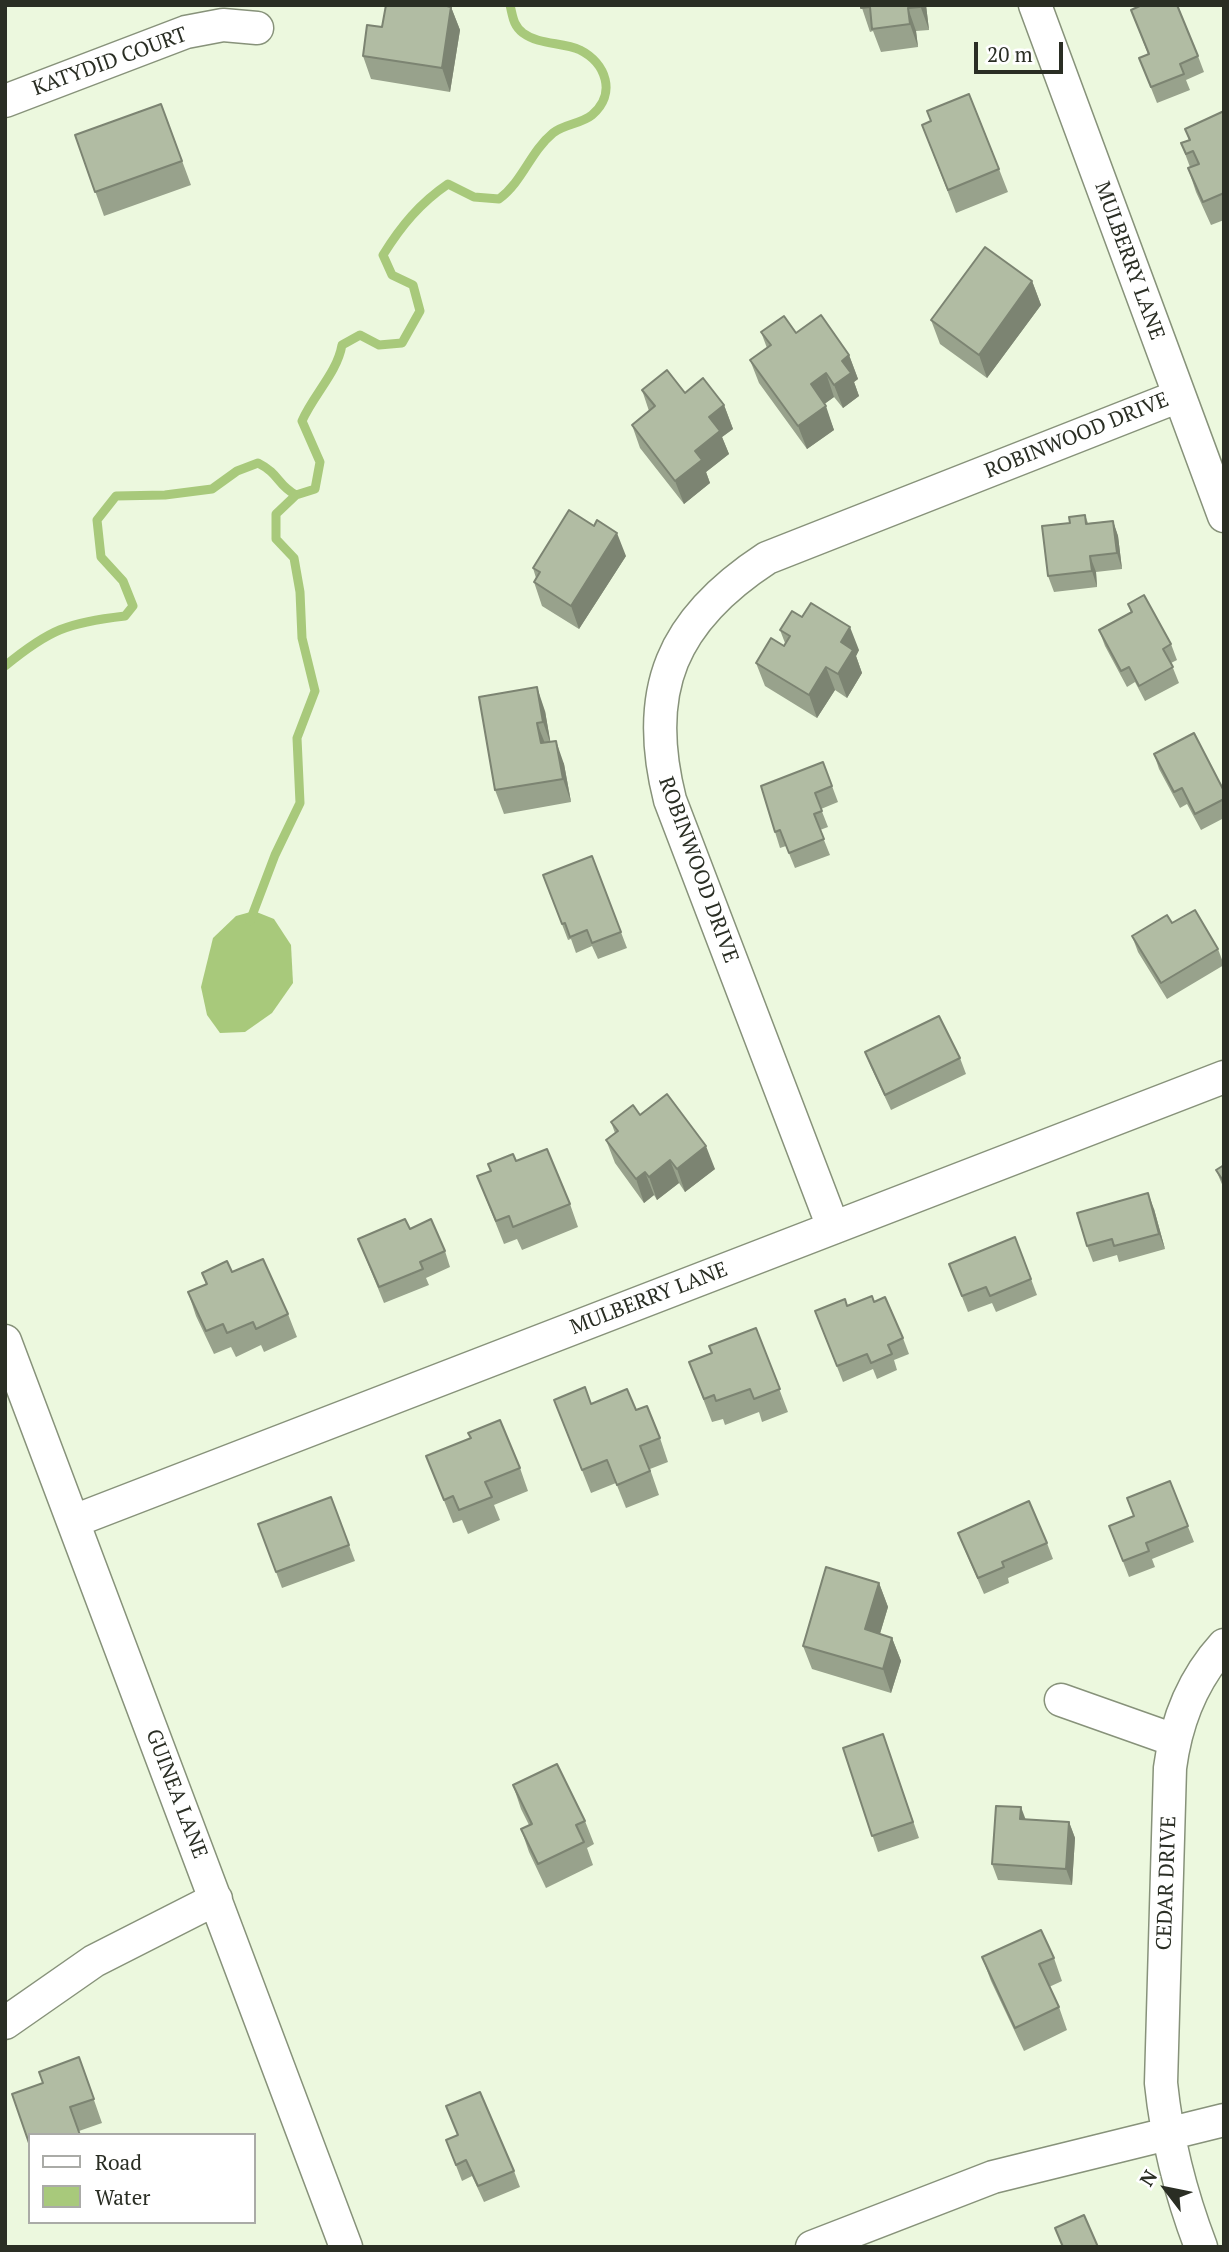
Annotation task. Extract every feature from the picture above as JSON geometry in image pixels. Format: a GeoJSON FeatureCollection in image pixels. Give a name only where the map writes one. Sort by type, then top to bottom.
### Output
{"type":"FeatureCollection","features":[{"type":"Feature","properties":{"kind":"street","name":"MULBERRY LANE"},"geometry":{"type":"LineString","coordinates":[[1035,5],[1224,516]]}},
{"type":"Feature","properties":{"kind":"street","name":"KATYDID COURT"},"geometry":{"type":"LineString","coordinates":[[5,101],[186,32],[223,25],[257,28]]}},
{"type":"Feature","properties":{"kind":"street","name":"ROBINWOOD DRIVE"},"geometry":{"type":"LineString","coordinates":[[834,1227],[670,800],[660,762],[658,735],[662,694],[670,668],[687,631],[713,599],[733,581],[767,558],[1179,396]]}},
{"type":"Feature","properties":{"kind":"street","name":"MULBERRY LANE"},"geometry":{"type":"LineString","coordinates":[[74,1521],[1224,1077]]}},
{"type":"Feature","properties":{"kind":"street","name":"GUINEA LANE"},"geometry":{"type":"LineString","coordinates":[[5,1341],[346,2247]]}},
{"type":"Feature","properties":{"kind":"street","name":"CEDAR DRIVE"},"geometry":{"type":"LineString","coordinates":[[1201,2247],[1181,2194],[1166,2134],[1161,2083],[1170,1782],[1174,1740],[1187,1699],[1209,1662],[1224,1645]]}},
{"type":"Feature","properties":{"kind":"street"},"geometry":{"type":"LineString","coordinates":[[1061,1700],[1174,1740]]}},
{"type":"Feature","properties":{"kind":"street"},"geometry":{"type":"LineString","coordinates":[[5,2022],[94,1961],[216,1899]]}},
{"type":"Feature","properties":{"kind":"street"},"geometry":{"type":"LineString","coordinates":[[812,2247],[993,2177],[1224,2120]]}},
{"type":"Feature","properties":{"kind":"water"},"geometry":{"type":"Polygon","coordinates":[[[254,911],[274,919],[291,945],[293,983],[272,1013],[245,1032],[220,1033],[207,1015],[201,987],[213,938],[236,916],[254,911]]]}},
{"type":"Feature","properties":{"kind":"building"},"geometry":{"type":"Polygon","coordinates":[[[386,5],[451,7],[442,68],[363,56],[367,25],[382,27],[386,5]]]}},
{"type":"Feature","properties":{"kind":"building"},"geometry":{"type":"Polygon","coordinates":[[[861,5],[920,7],[908,8],[910,24],[872,29],[870,7],[861,8],[861,5]]]}},
{"type":"Feature","properties":{"kind":"building"},"geometry":{"type":"Polygon","coordinates":[[[1142,5],[1177,5],[1198,56],[1180,64],[1184,74],[1151,87],[1139,58],[1149,54],[1131,10],[1142,5]]]}},
{"type":"Feature","properties":{"kind":"building"},"geometry":{"type":"Polygon","coordinates":[[[969,94],[999,169],[948,190],[922,125],[931,121],[927,111],[969,94]]]}},
{"type":"Feature","properties":{"kind":"building"},"geometry":{"type":"Polygon","coordinates":[[[161,104],[182,161],[95,192],[75,135],[161,104]]]}},
{"type":"Feature","properties":{"kind":"building"},"geometry":{"type":"Polygon","coordinates":[[[1224,111],[1224,193],[1203,202],[1188,168],[1199,164],[1193,151],[1186,154],[1181,143],[1190,140],[1185,129],[1224,111]]]}},
{"type":"Feature","properties":{"kind":"building"},"geometry":{"type":"Polygon","coordinates":[[[985,247],[1032,281],[979,355],[931,320],[985,247]]]}},
{"type":"Feature","properties":{"kind":"building"},"geometry":{"type":"Polygon","coordinates":[[[821,315],[849,355],[842,361],[851,373],[834,385],[826,373],[811,384],[826,406],[798,426],[750,360],[771,345],[761,332],[784,316],[796,333],[821,315]]]}},
{"type":"Feature","properties":{"kind":"building"},"geometry":{"type":"Polygon","coordinates":[[[667,370],[685,393],[703,378],[724,405],[709,417],[720,431],[695,451],[702,460],[675,481],[632,425],[655,406],[642,390],[667,370]]]}},
{"type":"Feature","properties":{"kind":"building"},"geometry":{"type":"Polygon","coordinates":[[[569,510],[594,526],[597,520],[617,533],[571,606],[534,582],[540,572],[533,568],[569,510]]]}},
{"type":"Feature","properties":{"kind":"building"},"geometry":{"type":"Polygon","coordinates":[[[1085,515],[1086,524],[1113,521],[1117,553],[1090,556],[1092,571],[1048,576],[1042,526],[1070,523],[1069,517],[1085,515]]]}},
{"type":"Feature","properties":{"kind":"building"},"geometry":{"type":"Polygon","coordinates":[[[1144,595],[1171,644],[1163,649],[1173,667],[1139,686],[1129,667],[1121,671],[1099,630],[1132,612],[1128,604],[1144,595]]]}},
{"type":"Feature","properties":{"kind":"building"},"geometry":{"type":"Polygon","coordinates":[[[811,603],[850,627],[841,642],[853,650],[838,674],[826,667],[809,695],[756,663],[771,638],[784,646],[790,636],[780,630],[792,611],[802,617],[811,603]]]}},
{"type":"Feature","properties":{"kind":"building"},"geometry":{"type":"Polygon","coordinates":[[[537,687],[543,722],[537,723],[541,743],[556,741],[563,779],[495,790],[479,697],[537,687]]]}},
{"type":"Feature","properties":{"kind":"building"},"geometry":{"type":"Polygon","coordinates":[[[1194,733],[1224,791],[1224,799],[1195,814],[1182,788],[1174,792],[1154,754],[1194,733]]]}},
{"type":"Feature","properties":{"kind":"building"},"geometry":{"type":"Polygon","coordinates":[[[823,762],[832,786],[815,793],[822,811],[814,814],[824,839],[789,853],[780,830],[775,832],[761,786],[823,762]]]}},
{"type":"Feature","properties":{"kind":"building"},"geometry":{"type":"Polygon","coordinates":[[[592,856],[621,932],[592,943],[587,930],[570,937],[565,923],[562,924],[543,875],[592,856]]]}},
{"type":"Feature","properties":{"kind":"building"},"geometry":{"type":"Polygon","coordinates":[[[1195,910],[1218,949],[1161,983],[1132,936],[1167,915],[1172,923],[1195,910]]]}},
{"type":"Feature","properties":{"kind":"building"},"geometry":{"type":"Polygon","coordinates":[[[939,1016],[960,1058],[885,1095],[865,1052],[939,1016]]]}},
{"type":"Feature","properties":{"kind":"building"},"geometry":{"type":"Polygon","coordinates":[[[667,1094],[706,1146],[677,1169],[670,1160],[649,1177],[645,1172],[636,1179],[606,1140],[618,1131],[611,1122],[633,1105],[640,1115],[667,1094]]]}},
{"type":"Feature","properties":{"kind":"building"},"geometry":{"type":"Polygon","coordinates":[[[547,1149],[570,1204],[513,1227],[509,1216],[496,1221],[477,1176],[491,1171],[488,1164],[513,1154],[516,1161],[547,1149]]]}},
{"type":"Feature","properties":{"kind":"building"},"geometry":{"type":"Polygon","coordinates":[[[1224,1165],[1224,1182],[1216,1170],[1224,1165]]]}},
{"type":"Feature","properties":{"kind":"building"},"geometry":{"type":"Polygon","coordinates":[[[1148,1193],[1159,1234],[1114,1246],[1112,1239],[1087,1246],[1077,1213],[1148,1193]]]}},
{"type":"Feature","properties":{"kind":"building"},"geometry":{"type":"Polygon","coordinates":[[[405,1219],[410,1229],[431,1219],[445,1251],[420,1262],[423,1269],[379,1287],[358,1239],[405,1219]]]}},
{"type":"Feature","properties":{"kind":"building"},"geometry":{"type":"Polygon","coordinates":[[[1015,1237],[1031,1279],[990,1296],[986,1287],[962,1296],[949,1264],[1015,1237]]]}},
{"type":"Feature","properties":{"kind":"building"},"geometry":{"type":"Polygon","coordinates":[[[263,1259],[288,1314],[256,1329],[253,1322],[227,1333],[223,1324],[206,1331],[188,1292],[207,1284],[202,1273],[227,1261],[232,1272],[263,1259]]]}},
{"type":"Feature","properties":{"kind":"building"},"geometry":{"type":"Polygon","coordinates":[[[872,1296],[874,1302],[885,1297],[903,1338],[888,1345],[892,1354],[871,1363],[867,1354],[837,1366],[815,1311],[845,1299],[847,1306],[872,1296]]]}},
{"type":"Feature","properties":{"kind":"building"},"geometry":{"type":"Polygon","coordinates":[[[756,1328],[780,1389],[754,1399],[750,1389],[716,1401],[714,1395],[704,1399],[689,1362],[712,1353],[709,1346],[756,1328]]]}},
{"type":"Feature","properties":{"kind":"building"},"geometry":{"type":"Polygon","coordinates":[[[585,1387],[591,1404],[627,1389],[636,1410],[647,1406],[660,1438],[640,1446],[650,1471],[617,1485],[607,1460],[582,1470],[554,1400],[585,1387]]]}},
{"type":"Feature","properties":{"kind":"building"},"geometry":{"type":"Polygon","coordinates":[[[500,1420],[520,1468],[485,1482],[492,1497],[459,1510],[453,1496],[444,1500],[426,1456],[471,1438],[468,1433],[500,1420]]]}},
{"type":"Feature","properties":{"kind":"building"},"geometry":{"type":"Polygon","coordinates":[[[1170,1481],[1188,1526],[1146,1543],[1149,1551],[1123,1561],[1109,1526],[1134,1516],[1127,1498],[1170,1481]]]}},
{"type":"Feature","properties":{"kind":"building"},"geometry":{"type":"Polygon","coordinates":[[[331,1497],[349,1545],[276,1572],[258,1524],[331,1497]]]}},
{"type":"Feature","properties":{"kind":"building"},"geometry":{"type":"Polygon","coordinates":[[[1029,1501],[1047,1543],[1002,1562],[1004,1567],[978,1578],[958,1533],[1029,1501]]]}},
{"type":"Feature","properties":{"kind":"building"},"geometry":{"type":"Polygon","coordinates":[[[826,1567],[879,1583],[865,1629],[892,1638],[883,1669],[803,1646],[826,1567]]]}},
{"type":"Feature","properties":{"kind":"building"},"geometry":{"type":"Polygon","coordinates":[[[883,1734],[913,1822],[872,1836],[843,1748],[883,1734]]]}},
{"type":"Feature","properties":{"kind":"building"},"geometry":{"type":"Polygon","coordinates":[[[557,1764],[585,1821],[576,1825],[584,1842],[538,1864],[521,1829],[532,1824],[513,1785],[557,1764]]]}},
{"type":"Feature","properties":{"kind":"building"},"geometry":{"type":"Polygon","coordinates":[[[996,1806],[1021,1807],[1020,1819],[1069,1822],[1066,1869],[992,1864],[996,1806]]]}},
{"type":"Feature","properties":{"kind":"building"},"geometry":{"type":"Polygon","coordinates":[[[1041,1930],[1054,1958],[1039,1964],[1059,2007],[1015,2028],[982,1957],[1041,1930]]]}},
{"type":"Feature","properties":{"kind":"building"},"geometry":{"type":"Polygon","coordinates":[[[79,2057],[94,2099],[70,2107],[79,2133],[28,2133],[28,2140],[12,2094],[43,2083],[39,2072],[79,2057]]]}},
{"type":"Feature","properties":{"kind":"building"},"geometry":{"type":"Polygon","coordinates":[[[480,2092],[514,2171],[478,2186],[466,2160],[456,2165],[446,2140],[458,2135],[446,2106],[480,2092]]]}},
{"type":"Feature","properties":{"kind":"building"},"geometry":{"type":"Polygon","coordinates":[[[1084,2215],[1098,2247],[1063,2247],[1055,2228],[1084,2215]]]}},
{"type":"Feature","properties":{"kind":"waterway"},"geometry":{"type":"LineString","coordinates":[[5,666],[47,636],[73,625],[125,616],[133,606],[123,581],[101,557],[97,520],[116,496],[165,495],[212,489],[237,471],[258,463],[271,471],[296,495],[315,489],[320,462],[302,421],[335,365],[342,345],[360,335],[379,345],[402,343],[420,311],[413,285],[392,275],[383,255],[397,234],[420,207],[448,184],[474,197],[499,199],[514,184],[538,149],[553,133],[592,115],[604,98],[605,79],[602,71],[589,56],[580,50],[529,37],[515,24],[510,5]]}},
{"type":"Feature","properties":{"kind":"waterway"},"geometry":{"type":"LineString","coordinates":[[250,921],[275,855],[300,803],[297,738],[315,691],[302,638],[300,592],[294,558],[276,539],[276,514],[296,495]]}}]}
